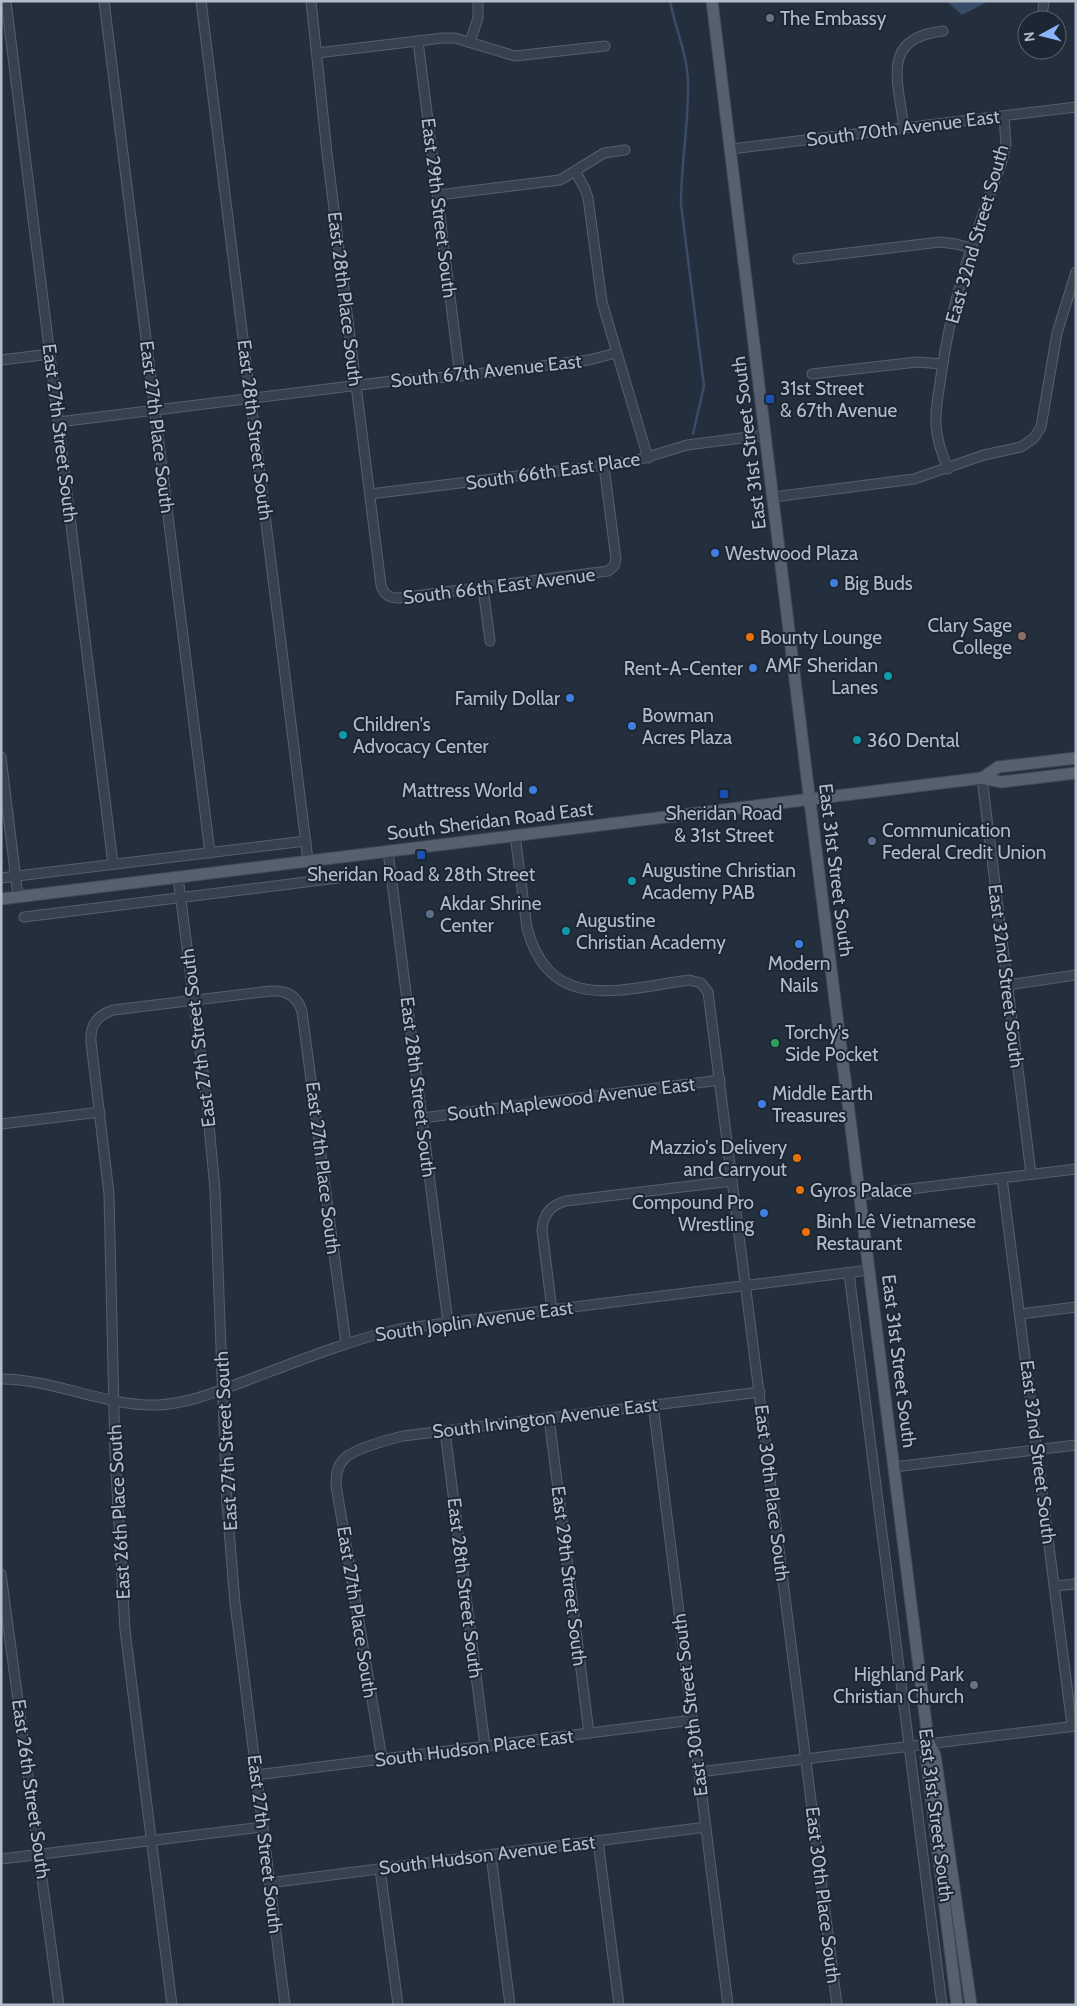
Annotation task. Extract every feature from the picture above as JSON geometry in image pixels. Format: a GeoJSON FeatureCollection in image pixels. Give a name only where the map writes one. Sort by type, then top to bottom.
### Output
{"type":"FeatureCollection","features":[{"type":"Feature","properties":{"kind":"main road","name":"East 31st Street South"},"geometry":{"type":"LineString","coordinates":[[712,1],[929,1743],[935,1755],[971,2005]]}},
{"type":"Feature","properties":{"kind":"main road","name":"South Sheridan Road East"},"geometry":{"type":"LineString","coordinates":[[982,778],[998,768],[1076,758]]}},
{"type":"Feature","properties":{"kind":"main road","name":"South Sheridan Road East"},"geometry":{"type":"LineString","coordinates":[[1,899],[982,778],[1001,782],[1076,773]]}},
{"type":"Feature","properties":{"kind":"main road","name":"East 31st Street South"},"geometry":{"type":"LineString","coordinates":[[929,1743],[926,1756],[957,2005]]}},
{"type":"Feature","properties":{"kind":"street","name":"East 27th Street South"},"geometry":{"type":"LineString","coordinates":[[6,1],[113,864]]}},
{"type":"Feature","properties":{"kind":"street","name":"East 27th Place South"},"geometry":{"type":"LineString","coordinates":[[104,1],[210,853]]}},
{"type":"Feature","properties":{"kind":"street","name":"East 28th Street South"},"geometry":{"type":"LineString","coordinates":[[201,1],[308,860]]}},
{"type":"Feature","properties":{"kind":"street","name":"East 28th Place South"},"geometry":{"type":"LineString","coordinates":[[311,1],[321,105],[381,586],[386,595]]}},
{"type":"Feature","properties":{"kind":"street"},"geometry":{"type":"LineString","coordinates":[[470,42],[478,18],[478,1]]}},
{"type":"Feature","properties":{"kind":"street"},"geometry":{"type":"LineString","coordinates":[[904,129],[897,73],[900,54],[907,43],[918,36],[943,31]]}},
{"type":"Feature","properties":{"kind":"street"},"geometry":{"type":"LineString","coordinates":[[317,53],[449,37],[515,56],[605,46]]}},
{"type":"Feature","properties":{"kind":"street","name":"East 29th Street South"},"geometry":{"type":"LineString","coordinates":[[418,41],[460,376]]}},
{"type":"Feature","properties":{"kind":"street","name":"South 70th Avenue East"},"geometry":{"type":"LineString","coordinates":[[731,149],[1076,108]]}},
{"type":"Feature","properties":{"kind":"street","name":"East 32nd Street South"},"geometry":{"type":"LineString","coordinates":[[948,469],[936,426],[936,410],[942,364],[955,298],[970,248],[1001,164],[1006,145],[1004,116]]}},
{"type":"Feature","properties":{"kind":"street"},"geometry":{"type":"LineString","coordinates":[[438,196],[557,180],[604,153],[625,150]]}},
{"type":"Feature","properties":{"kind":"street"},"geometry":{"type":"LineString","coordinates":[[575,171],[586,189],[602,302],[648,458]]}},
{"type":"Feature","properties":{"kind":"street"},"geometry":{"type":"LineString","coordinates":[[798,259],[940,242],[970,248]]}},
{"type":"Feature","properties":{"kind":"street"},"geometry":{"type":"LineString","coordinates":[[773,497],[914,479],[976,458],[1028,444],[1041,427],[1057,333],[1076,272]]}},
{"type":"Feature","properties":{"kind":"street","name":"South 67th Avenue East"},"geometry":{"type":"LineString","coordinates":[[58,422],[356,385],[460,376],[589,360],[616,353]]}},
{"type":"Feature","properties":{"kind":"street"},"geometry":{"type":"LineString","coordinates":[[1,360],[50,354]]}},
{"type":"Feature","properties":{"kind":"street"},"geometry":{"type":"LineString","coordinates":[[812,374],[916,362],[942,364]]}},
{"type":"Feature","properties":{"kind":"street","name":"South 66th East Place"},"geometry":{"type":"LineString","coordinates":[[370,494],[604,466],[648,458],[687,445],[765,435]]}},
{"type":"Feature","properties":{"kind":"street","name":"South 66th East Avenue"},"geometry":{"type":"LineString","coordinates":[[386,595],[399,598],[484,588],[602,573],[612,568],[616,554],[604,466]]}},
{"type":"Feature","properties":{"kind":"street"},"geometry":{"type":"LineString","coordinates":[[484,588],[490,641]]}},
{"type":"Feature","properties":{"kind":"street"},"geometry":{"type":"LineString","coordinates":[[1,757],[18,896]]}},
{"type":"Feature","properties":{"kind":"street","name":"East 32nd Street South"},"geometry":{"type":"LineString","coordinates":[[982,778],[1006,985],[1031,1174]]}},
{"type":"Feature","properties":{"kind":"street","name":"East 30th Place South"},"geometry":{"type":"LineString","coordinates":[[515,835],[527,928],[532,946],[538,958],[547,969],[570,986],[588,990],[610,990],[689,980],[705,987],[710,1000],[836,2005]]}},
{"type":"Feature","properties":{"kind":"street"},"geometry":{"type":"LineString","coordinates":[[1,878],[306,841]]}},
{"type":"Feature","properties":{"kind":"street","name":"East 28th Street South"},"geometry":{"type":"LineString","coordinates":[[388,851],[448,1323]]}},
{"type":"Feature","properties":{"kind":"street","name":"East 27th Street South"},"geometry":{"type":"LineString","coordinates":[[178,877],[207,1103],[215,1190],[231,1556],[262,1827],[285,2005]]}},
{"type":"Feature","properties":{"kind":"street"},"geometry":{"type":"LineString","coordinates":[[24,917],[338,878]]}},
{"type":"Feature","properties":{"kind":"street"},"geometry":{"type":"LineString","coordinates":[[1006,985],[1076,975]]}},
{"type":"Feature","properties":{"kind":"street","name":"East 27th Place South"},"geometry":{"type":"LineString","coordinates":[[193,999],[281,990],[292,995],[299,1002],[302,1012],[346,1344]]}},
{"type":"Feature","properties":{"kind":"street","name":"East 26th Place South"},"geometry":{"type":"LineString","coordinates":[[172,2005],[125,1630],[115,1465],[110,1214],[90,1033],[97,1018],[113,1010],[193,999]]}},
{"type":"Feature","properties":{"kind":"street","name":"South Maplewood Avenue East"},"geometry":{"type":"LineString","coordinates":[[422,1118],[720,1080]]}},
{"type":"Feature","properties":{"kind":"street"},"geometry":{"type":"LineString","coordinates":[[1,1124],[100,1112]]}},
{"type":"Feature","properties":{"kind":"street"},"geometry":{"type":"LineString","coordinates":[[860,1195],[1076,1169]]}},
{"type":"Feature","properties":{"kind":"street","name":"East 32nd Street South"},"geometry":{"type":"LineString","coordinates":[[1002,1178],[1054,1586],[1074,1726]]}},
{"type":"Feature","properties":{"kind":"street"},"geometry":{"type":"LineString","coordinates":[[552,1310],[542,1230],[544,1218],[549,1210],[557,1204],[732,1181]]}},
{"type":"Feature","properties":{"kind":"street","name":"South Joplin Avenue East"},"geometry":{"type":"LineString","coordinates":[[1,1379],[46,1384],[134,1404],[172,1404],[195,1400],[346,1344],[399,1329],[869,1270]]}},
{"type":"Feature","properties":{"kind":"street","name":"East 31st Street South"},"geometry":{"type":"LineString","coordinates":[[848,1273],[942,2005]]}},
{"type":"Feature","properties":{"kind":"street"},"geometry":{"type":"LineString","coordinates":[[1020,1314],[1076,1307]]}},
{"type":"Feature","properties":{"kind":"street","name":"South Irvington Avenue East"},"geometry":{"type":"LineString","coordinates":[[339,1466],[350,1454],[403,1436],[760,1392]]}},
{"type":"Feature","properties":{"kind":"street","name":"East 30th Street South"},"geometry":{"type":"LineString","coordinates":[[653,1404],[728,2005]]}},
{"type":"Feature","properties":{"kind":"street","name":"East 29th Street South"},"geometry":{"type":"LineString","coordinates":[[549,1418],[589,1733]]}},
{"type":"Feature","properties":{"kind":"street","name":"East 28th Street South"},"geometry":{"type":"LineString","coordinates":[[445,1431],[485,1746]]}},
{"type":"Feature","properties":{"kind":"street"},"geometry":{"type":"LineString","coordinates":[[894,1467],[1076,1445]]}},
{"type":"Feature","properties":{"kind":"street","name":"East 27th Place South"},"geometry":{"type":"LineString","coordinates":[[339,1466],[336,1485],[382,1759]]}},
{"type":"Feature","properties":{"kind":"street","name":"East 26th Street South"},"geometry":{"type":"LineString","coordinates":[[1,1574],[59,2005]]}},
{"type":"Feature","properties":{"kind":"street"},"geometry":{"type":"LineString","coordinates":[[1054,1586],[1076,1584]]}},
{"type":"Feature","properties":{"kind":"street","name":"South Hudson Place East"},"geometry":{"type":"LineString","coordinates":[[256,1775],[693,1720]]}},
{"type":"Feature","properties":{"kind":"street"},"geometry":{"type":"LineString","coordinates":[[699,1772],[1074,1726]]}},
{"type":"Feature","properties":{"kind":"street"},"geometry":{"type":"LineString","coordinates":[[1,1859],[262,1827]]}},
{"type":"Feature","properties":{"kind":"street","name":"South Hudson Avenue East"},"geometry":{"type":"LineString","coordinates":[[269,1883],[706,1828]]}},
{"type":"Feature","properties":{"kind":"street"},"geometry":{"type":"LineString","coordinates":[[598,1842],[619,2005]]}},
{"type":"Feature","properties":{"kind":"street"},"geometry":{"type":"LineString","coordinates":[[491,1855],[510,2005]]}},
{"type":"Feature","properties":{"kind":"street"},"geometry":{"type":"LineString","coordinates":[[380,1869],[398,2005]]}},
{"type":"Feature","properties":{"kind":"water"},"geometry":{"type":"Polygon","coordinates":[[[946,1],[989,1],[962,15],[946,1]]]}},
{"type":"Feature","properties":{"kind":"waterway"},"geometry":{"type":"LineString","coordinates":[[670,1],[683,51],[688,81],[681,204],[704,386],[693,434]]}},
{"type":"Feature","properties":{"kind":"place","name":"The Embassy"},"geometry":{"type":"Point","coordinates":[770,18]}},
{"type":"Feature","properties":{"kind":"place","name":"31st Street & 67th Avenue"},"geometry":{"type":"Point","coordinates":[770,399]}},
{"type":"Feature","properties":{"kind":"place","name":"Westwood Plaza"},"geometry":{"type":"Point","coordinates":[715,553]}},
{"type":"Feature","properties":{"kind":"place","name":"Big Buds"},"geometry":{"type":"Point","coordinates":[834,583]}},
{"type":"Feature","properties":{"kind":"place","name":"Clary Sage College"},"geometry":{"type":"Point","coordinates":[1022,636]}},
{"type":"Feature","properties":{"kind":"place","name":"Bounty Lounge"},"geometry":{"type":"Point","coordinates":[750,637]}},
{"type":"Feature","properties":{"kind":"place","name":"Rent-A-Center"},"geometry":{"type":"Point","coordinates":[753,668]}},
{"type":"Feature","properties":{"kind":"place","name":"AMF Sheridan Lanes"},"geometry":{"type":"Point","coordinates":[888,676]}},
{"type":"Feature","properties":{"kind":"place","name":"Family Dollar"},"geometry":{"type":"Point","coordinates":[570,698]}},
{"type":"Feature","properties":{"kind":"place","name":"Bowman Acres Plaza"},"geometry":{"type":"Point","coordinates":[632,726]}},
{"type":"Feature","properties":{"kind":"place","name":"Children's Advocacy Center"},"geometry":{"type":"Point","coordinates":[343,735]}},
{"type":"Feature","properties":{"kind":"place","name":"360 Dental"},"geometry":{"type":"Point","coordinates":[857,740]}},
{"type":"Feature","properties":{"kind":"place","name":"Mattress World"},"geometry":{"type":"Point","coordinates":[533,790]}},
{"type":"Feature","properties":{"kind":"place","name":"Sheridan Road & 31st Street"},"geometry":{"type":"Point","coordinates":[724,794]}},
{"type":"Feature","properties":{"kind":"place","name":"Communication Federal Credit Union"},"geometry":{"type":"Point","coordinates":[872,841]}},
{"type":"Feature","properties":{"kind":"place","name":"Sheridan Road & 28th Street"},"geometry":{"type":"Point","coordinates":[421,855]}},
{"type":"Feature","properties":{"kind":"place","name":"Augustine Christian Academy PAB"},"geometry":{"type":"Point","coordinates":[632,881]}},
{"type":"Feature","properties":{"kind":"place","name":"Akdar Shrine Center"},"geometry":{"type":"Point","coordinates":[430,914]}},
{"type":"Feature","properties":{"kind":"place","name":"Augustine Christian Academy"},"geometry":{"type":"Point","coordinates":[566,931]}},
{"type":"Feature","properties":{"kind":"place","name":"Modern Nails"},"geometry":{"type":"Point","coordinates":[799,944]}},
{"type":"Feature","properties":{"kind":"place","name":"Torchy's Side Pocket"},"geometry":{"type":"Point","coordinates":[775,1043]}},
{"type":"Feature","properties":{"kind":"place","name":"Middle Earth Treasures"},"geometry":{"type":"Point","coordinates":[762,1104]}},
{"type":"Feature","properties":{"kind":"place","name":"Mazzio's Delivery and Carryout"},"geometry":{"type":"Point","coordinates":[797,1158]}},
{"type":"Feature","properties":{"kind":"place","name":"Gyros Palace"},"geometry":{"type":"Point","coordinates":[800,1190]}},
{"type":"Feature","properties":{"kind":"place","name":"Compound Pro Wrestling"},"geometry":{"type":"Point","coordinates":[764,1213]}},
{"type":"Feature","properties":{"kind":"place","name":"Binh Lê Vietnamese Restaurant"},"geometry":{"type":"Point","coordinates":[806,1232]}},
{"type":"Feature","properties":{"kind":"place","name":"Highland Park Christian Church"},"geometry":{"type":"Point","coordinates":[974,1685]}}]}
